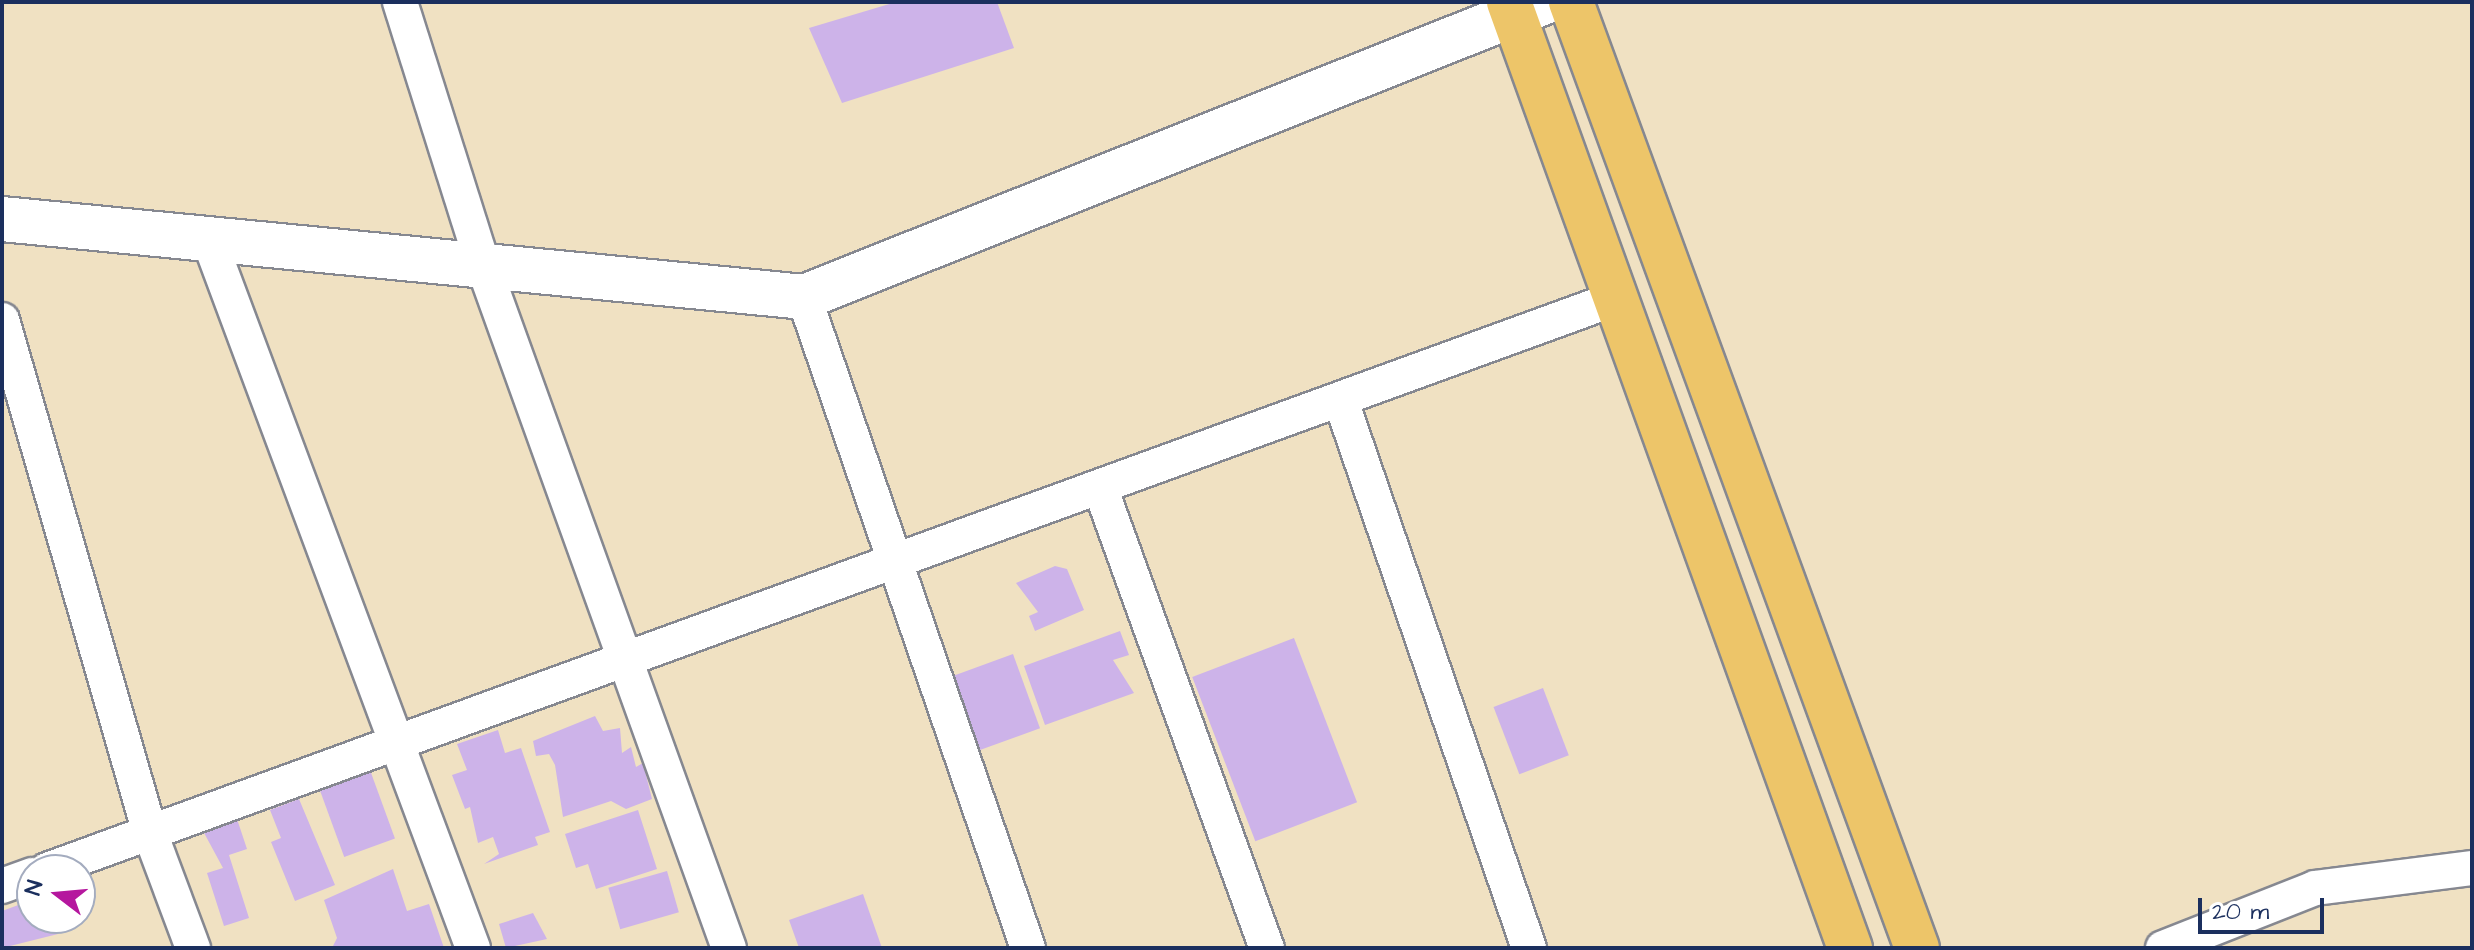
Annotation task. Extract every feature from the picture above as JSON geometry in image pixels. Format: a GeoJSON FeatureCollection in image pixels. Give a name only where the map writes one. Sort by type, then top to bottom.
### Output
{"type":"FeatureCollection","features":[{"type":"Feature","properties":{"kind":"main road"},"geometry":{"type":"LineString","coordinates":[[1571,2],[1917,948]]}},
{"type":"Feature","properties":{"kind":"main road"},"geometry":{"type":"LineString","coordinates":[[1523,6],[1617,298],[1850,948]]}},
{"type":"Feature","properties":{"kind":"street"},"geometry":{"type":"LineString","coordinates":[[400,2],[482,262],[729,948]]}},
{"type":"Feature","properties":{"kind":"street"},"geometry":{"type":"LineString","coordinates":[[2,219],[482,262],[804,297],[1523,6]]}},
{"type":"Feature","properties":{"kind":"street"},"geometry":{"type":"LineString","coordinates":[[208,237],[473,948]]}},
{"type":"Feature","properties":{"kind":"street"},"geometry":{"type":"LineString","coordinates":[[804,297],[1028,948]]}},
{"type":"Feature","properties":{"kind":"street"},"geometry":{"type":"LineString","coordinates":[[92,854],[1342,404],[1617,298]]}},
{"type":"Feature","properties":{"kind":"street"},"geometry":{"type":"LineString","coordinates":[[2,320],[150,833],[193,948]]}},
{"type":"Feature","properties":{"kind":"street"},"geometry":{"type":"LineString","coordinates":[[1342,404],[1529,948]]}},
{"type":"Feature","properties":{"kind":"street"},"geometry":{"type":"LineString","coordinates":[[1101,490],[1267,948]]}},
{"type":"Feature","properties":{"kind":"street"},"geometry":{"type":"LineString","coordinates":[[2163,948],[2315,888],[2472,868]]}},
{"type":"Feature","properties":{"kind":"building"},"geometry":{"type":"Polygon","coordinates":[[[896,2],[997,2],[1014,48],[842,103],[809,28],[896,2]]]}},
{"type":"Feature","properties":{"kind":"building"},"geometry":{"type":"Polygon","coordinates":[[[1055,566],[1067,569],[1084,610],[1035,631],[1029,616],[1038,612],[1016,583],[1055,566]]]}},
{"type":"Feature","properties":{"kind":"building"},"geometry":{"type":"Polygon","coordinates":[[[1120,631],[1129,655],[1113,660],[1134,693],[1045,725],[1024,666],[1120,631]]]}},
{"type":"Feature","properties":{"kind":"building"},"geometry":{"type":"Polygon","coordinates":[[[1294,638],[1357,802],[1255,841],[1192,677],[1294,638]]]}},
{"type":"Feature","properties":{"kind":"building"},"geometry":{"type":"Polygon","coordinates":[[[1013,654],[1040,728],[972,753],[945,679],[1013,654]]]}},
{"type":"Feature","properties":{"kind":"building"},"geometry":{"type":"Polygon","coordinates":[[[1543,688],[1569,755],[1519,774],[1494,707],[1543,688]]]}},
{"type":"Feature","properties":{"kind":"building"},"geometry":{"type":"Polygon","coordinates":[[[595,716],[603,731],[620,728],[622,753],[631,747],[636,767],[643,763],[652,799],[626,809],[611,801],[563,817],[555,765],[549,754],[536,756],[533,741],[595,716]]]}},
{"type":"Feature","properties":{"kind":"building"},"geometry":{"type":"Polygon","coordinates":[[[498,730],[505,753],[521,748],[550,832],[535,837],[538,845],[484,864],[499,854],[493,837],[478,843],[470,807],[465,809],[452,775],[467,770],[457,744],[498,730]]]}},
{"type":"Feature","properties":{"kind":"building"},"geometry":{"type":"Polygon","coordinates":[[[370,770],[395,839],[344,857],[319,788],[370,770]]]}},
{"type":"Feature","properties":{"kind":"building"},"geometry":{"type":"Polygon","coordinates":[[[299,799],[335,885],[295,901],[271,842],[281,838],[270,810],[299,799]]]}},
{"type":"Feature","properties":{"kind":"building"},"geometry":{"type":"Polygon","coordinates":[[[638,810],[657,869],[596,889],[588,864],[576,868],[565,834],[638,810]]]}},
{"type":"Feature","properties":{"kind":"building"},"geometry":{"type":"Polygon","coordinates":[[[237,819],[247,849],[229,855],[249,918],[224,926],[207,873],[223,868],[203,831],[237,819]]]}},
{"type":"Feature","properties":{"kind":"building"},"geometry":{"type":"Polygon","coordinates":[[[393,869],[407,911],[429,904],[444,948],[332,948],[337,938],[324,900],[393,869]]]}},
{"type":"Feature","properties":{"kind":"building"},"geometry":{"type":"Polygon","coordinates":[[[667,871],[679,912],[620,929],[608,888],[667,871]]]}},
{"type":"Feature","properties":{"kind":"building"},"geometry":{"type":"Polygon","coordinates":[[[863,894],[882,948],[799,948],[789,920],[863,894]]]}},
{"type":"Feature","properties":{"kind":"building"},"geometry":{"type":"Polygon","coordinates":[[[16,906],[16,934],[58,934],[2,948],[2,911],[16,906]]]}},
{"type":"Feature","properties":{"kind":"building"},"geometry":{"type":"Polygon","coordinates":[[[533,913],[547,939],[506,948],[499,924],[533,913]]]}}]}
